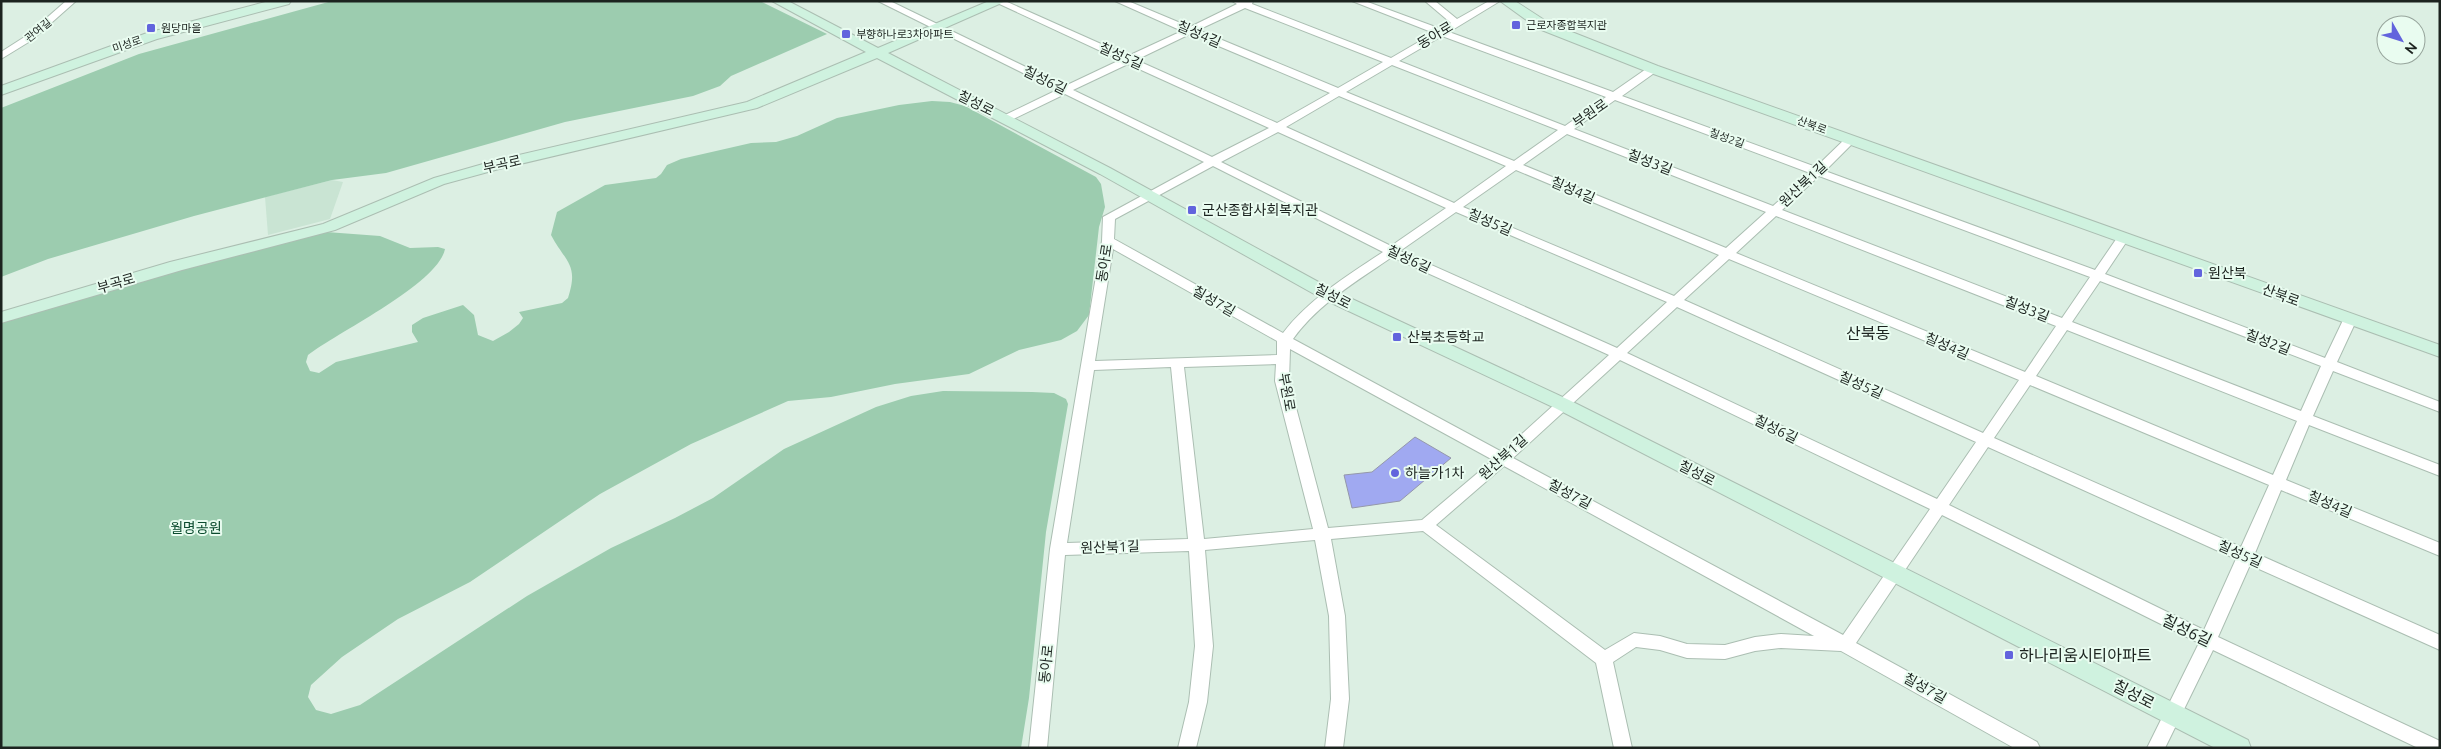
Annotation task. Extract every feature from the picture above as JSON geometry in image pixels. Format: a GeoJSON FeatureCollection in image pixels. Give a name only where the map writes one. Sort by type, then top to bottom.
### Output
{"type":"FeatureCollection","features":[{"type":"Feature","properties":{"kind":"street"},"geometry":{"type":"LineString","coordinates":[[70,3],[79,1]]}},
{"type":"Feature","properties":{"kind":"street","name":"미성로"},"geometry":{"type":"LineString","coordinates":[[1,91],[152,36],[286,1]]}},
{"type":"Feature","properties":{"kind":"street","name":"칠성로"},"geometry":{"type":"LineString","coordinates":[[778,1],[1006,118],[1329,295],[1562,404],[2239,748]]}},
{"type":"Feature","properties":{"kind":"street","name":"칠성6길"},"geometry":{"type":"LineString","coordinates":[[882,1],[1214,162],[1392,252],[1617,353],[1940,507],[2208,640],[2437,748]]}},
{"type":"Feature","properties":{"kind":"street","name":"부곡로"},"geometry":{"type":"LineString","coordinates":[[1,318],[159,270],[328,227],[455,176],[752,106],[998,1]]}},
{"type":"Feature","properties":{"kind":"street","name":"칠성5길"},"geometry":{"type":"LineString","coordinates":[[998,1],[1456,208],[1675,301],[2440,643]]}},
{"type":"Feature","properties":{"kind":"street","name":"칠성4길"},"geometry":{"type":"LineString","coordinates":[[1119,1],[2440,550]]}},
{"type":"Feature","properties":{"kind":"street","name":"칠성2길"},"geometry":{"type":"LineString","coordinates":[[1356,1],[2097,275],[2440,407]]}},
{"type":"Feature","properties":{"kind":"street"},"geometry":{"type":"LineString","coordinates":[[1429,1],[1456,23]]}},
{"type":"Feature","properties":{"kind":"street","name":"동아로"},"geometry":{"type":"LineString","coordinates":[[1038,748],[1058,549],[1108,241],[1109,217],[1278,127],[1496,1]]}},
{"type":"Feature","properties":{"kind":"street","name":"산북로"},"geometry":{"type":"LineString","coordinates":[[1506,1],[1544,26],[1653,69],[2440,351]]}},
{"type":"Feature","properties":{"kind":"street"},"geometry":{"type":"LineString","coordinates":[[1006,118],[1190,30],[1243,2]]}},
{"type":"Feature","properties":{"kind":"street","name":"칠성3길"},"geometry":{"type":"LineString","coordinates":[[1243,2],[2440,471]]}},
{"type":"Feature","properties":{"kind":"street","name":"관여길"},"geometry":{"type":"LineString","coordinates":[[1,56],[29,38],[70,3]]}},
{"type":"Feature","properties":{"kind":"street","name":"부원로"},"geometry":{"type":"LineString","coordinates":[[1334,748],[1340,699],[1337,616],[1322,533],[1282,381],[1284,341],[1299,321],[1329,295],[1653,69]]}},
{"type":"Feature","properties":{"kind":"street","name":"원산북1길"},"geometry":{"type":"LineString","coordinates":[[1058,549],[1196,544],[1426,525],[1503,459],[1851,139]]}},
{"type":"Feature","properties":{"kind":"street"},"geometry":{"type":"LineString","coordinates":[[2097,275],[2123,238]]}},
{"type":"Feature","properties":{"kind":"street","name":"칠성7길"},"geometry":{"type":"LineString","coordinates":[[1108,241],[1284,341],[1846,644],[2031,748]]}},
{"type":"Feature","properties":{"kind":"street","name":"칠성3길"},"geometry":{"type":"LineString","coordinates":[[2026,379],[2097,275]]}},
{"type":"Feature","properties":{"kind":"street"},"geometry":{"type":"LineString","coordinates":[[2156,748],[2246,556],[2328,365],[2350,319]]}},
{"type":"Feature","properties":{"kind":"street"},"geometry":{"type":"LineString","coordinates":[[1088,366],[1282,359]]}},
{"type":"Feature","properties":{"kind":"street"},"geometry":{"type":"LineString","coordinates":[[1177,364],[1196,544],[1204,646],[1198,702],[1187,748]]}},
{"type":"Feature","properties":{"kind":"street"},"geometry":{"type":"LineString","coordinates":[[1604,659],[1634,640],[1660,643],[1687,651],[1725,652],[1755,644],[1781,641],[1846,644],[2026,379]]}},
{"type":"Feature","properties":{"kind":"street"},"geometry":{"type":"LineString","coordinates":[[1426,525],[1604,659],[1623,748]]}},
{"type":"Feature","properties":{"kind":"shaded area"},"geometry":{"type":"Polygon","coordinates":[[[332,180],[343,182],[330,219],[268,235],[265,197],[332,180]]]}},
{"type":"Feature","properties":{"kind":"green space"},"geometry":{"type":"Polygon","coordinates":[[[332,1],[760,1],[827,34],[731,76],[720,86],[693,96],[565,122],[386,173],[332,180],[194,216],[48,259],[1,277],[1,108],[139,54],[332,1]]]}},
{"type":"Feature","properties":{"kind":"green space","name":"월명공원"},"geometry":{"type":"Polygon","coordinates":[[[932,101],[950,102],[965,106],[1096,177],[1101,184],[1105,207],[1099,227],[1089,315],[1077,331],[1061,340],[1019,350],[969,374],[895,384],[831,397],[788,401],[691,444],[600,494],[470,582],[398,619],[342,657],[311,685],[308,697],[316,710],[331,714],[360,705],[527,596],[611,548],[713,498],[784,449],[876,407],[911,396],[943,391],[1054,393],[1066,399],[1068,404],[1046,532],[1029,698],[1021,748],[1,748],[1,321],[313,231],[380,236],[410,248],[438,247],[445,249],[438,263],[425,277],[406,292],[308,355],[306,362],[310,371],[319,373],[336,362],[418,342],[412,332],[412,325],[423,318],[463,305],[474,315],[478,335],[493,341],[519,324],[523,318],[519,312],[562,303],[568,298],[572,278],[571,271],[566,258],[551,235],[557,212],[605,185],[656,178],[667,165],[681,159],[751,143],[776,142],[797,136],[837,118],[899,105],[932,101]]]}},
{"type":"Feature","properties":{"kind":"building","name":"하늘가1차"},"geometry":{"type":"Polygon","coordinates":[[[1415,437],[1451,458],[1400,501],[1352,508],[1344,475],[1372,472],[1415,437]]]}},
{"type":"Feature","properties":{"kind":"place","name":"근로자종합복지관"},"geometry":{"type":"Point","coordinates":[1516,25]}},
{"type":"Feature","properties":{"kind":"place","name":"원당마을"},"geometry":{"type":"Point","coordinates":[151,28]}},
{"type":"Feature","properties":{"kind":"place","name":"부향하나로3차아파트"},"geometry":{"type":"Point","coordinates":[846,34]}},
{"type":"Feature","properties":{"kind":"place","name":"군산종합사회복지관"},"geometry":{"type":"Point","coordinates":[1192,210]}},
{"type":"Feature","properties":{"kind":"place","name":"원산북"},"geometry":{"type":"Point","coordinates":[2198,273]}},
{"type":"Feature","properties":{"kind":"place","name":"산북초등학교"},"geometry":{"type":"Point","coordinates":[1397,337]}},
{"type":"Feature","properties":{"kind":"place","name":"하늘가1차"},"geometry":{"type":"Point","coordinates":[1395,473]}},
{"type":"Feature","properties":{"kind":"place","name":"하나리움시티아파트"},"geometry":{"type":"Point","coordinates":[2009,655]}},
{"type":"Feature","properties":{"kind":"district","name":"산북동"},"geometry":{"type":"Point","coordinates":[1868,333]}}]}
